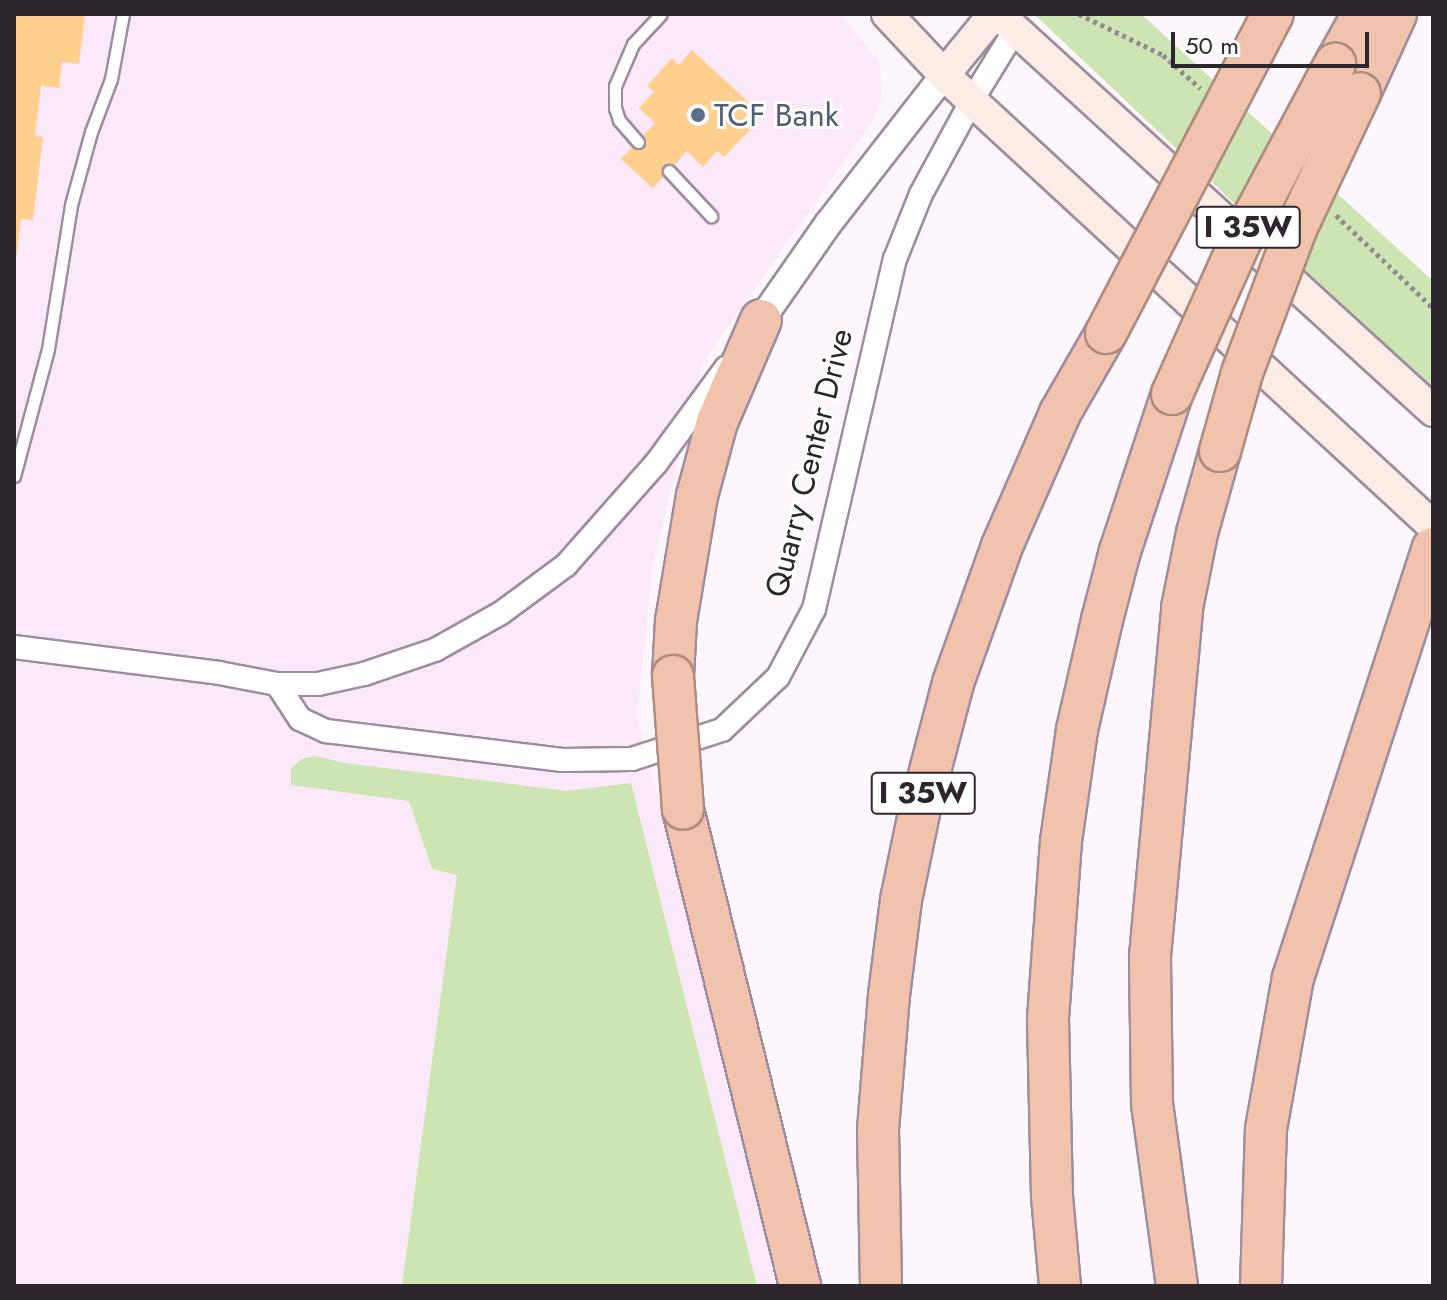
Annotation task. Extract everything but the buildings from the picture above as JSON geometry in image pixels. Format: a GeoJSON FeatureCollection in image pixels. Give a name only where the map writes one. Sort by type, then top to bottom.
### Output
{"type":"FeatureCollection","features":[{"type":"Feature","properties":{"kind":"highway","name":"I 35W"},"geometry":{"type":"LineString","coordinates":[[881,1286],[878,1129],[892,968],[919,813],[953,683],[1002,546],[1060,413],[1106,333],[1273,14]]}},
{"type":"Feature","properties":{"kind":"highway","name":"I 35W"},"geometry":{"type":"LineString","coordinates":[[1060,1286],[1051,1180],[1048,1018],[1061,841],[1077,730],[1102,620],[1120,551],[1172,394],[1241,240],[1347,79],[1363,14]]}},
{"type":"Feature","properties":{"kind":"highway"},"geometry":{"type":"LineString","coordinates":[[1177,1286],[1152,1103],[1150,956],[1182,608],[1197,533],[1242,373],[1296,229],[1347,79],[1396,14]]}},
{"type":"Feature","properties":{"kind":"highway"},"geometry":{"type":"LineString","coordinates":[[761,320],[717,422],[697,496],[676,621],[673,676],[683,809],[800,1286]]}},
{"type":"Feature","properties":{"kind":"highway"},"geometry":{"type":"LineString","coordinates":[[1261,1286],[1266,1129],[1293,978],[1419,625],[1433,548]]}},
{"type":"Feature","properties":{"kind":"main road"},"geometry":{"type":"LineString","coordinates":[[887,14],[944,75],[1433,526]]}},
{"type":"Feature","properties":{"kind":"main road"},"geometry":{"type":"LineString","coordinates":[[944,75],[1003,19],[1433,411]]}},
{"type":"Feature","properties":{"kind":"street","name":"Quarry Center Drive"},"geometry":{"type":"LineString","coordinates":[[277,684],[300,719],[326,731],[562,760],[632,759],[722,730],[778,677],[814,609],[895,259],[921,194],[972,100],[1003,19]]}},
{"type":"Feature","properties":{"kind":"street"},"geometry":{"type":"LineString","coordinates":[[14,647],[215,672],[277,684],[318,684],[364,674],[435,650],[501,613],[566,565],[657,462],[828,224],[944,75]]}},
{"type":"Feature","properties":{"kind":"lane"},"geometry":{"type":"LineString","coordinates":[[14,476],[48,349],[71,205],[91,132],[111,79],[123,14]]}},
{"type":"Feature","properties":{"kind":"lane"},"geometry":{"type":"LineString","coordinates":[[638,142],[619,120],[615,108],[615,86],[633,44],[661,14]]}},
{"type":"Feature","properties":{"kind":"lane"},"geometry":{"type":"LineString","coordinates":[[669,171],[711,216]]}},
{"type":"Feature","properties":{"kind":"shaded area"},"geometry":{"type":"Polygon","coordinates":[[[14,14],[840,14],[879,62],[882,96],[874,118],[702,364],[653,564],[637,716],[786,1286],[14,1286],[14,14]]]}},
{"type":"Feature","properties":{"kind":"green space"},"geometry":{"type":"Polygon","coordinates":[[[1034,14],[1141,14],[1433,281],[1433,391],[1034,14]]]}},
{"type":"Feature","properties":{"kind":"green space"},"geometry":{"type":"Polygon","coordinates":[[[315,756],[345,763],[567,791],[631,783],[757,1286],[402,1286],[457,875],[432,869],[409,801],[291,785],[291,769],[301,759],[315,756]]]}},
{"type":"Feature","properties":{"kind":"place","name":"TCF Bank"},"geometry":{"type":"Point","coordinates":[698,115]}}]}
